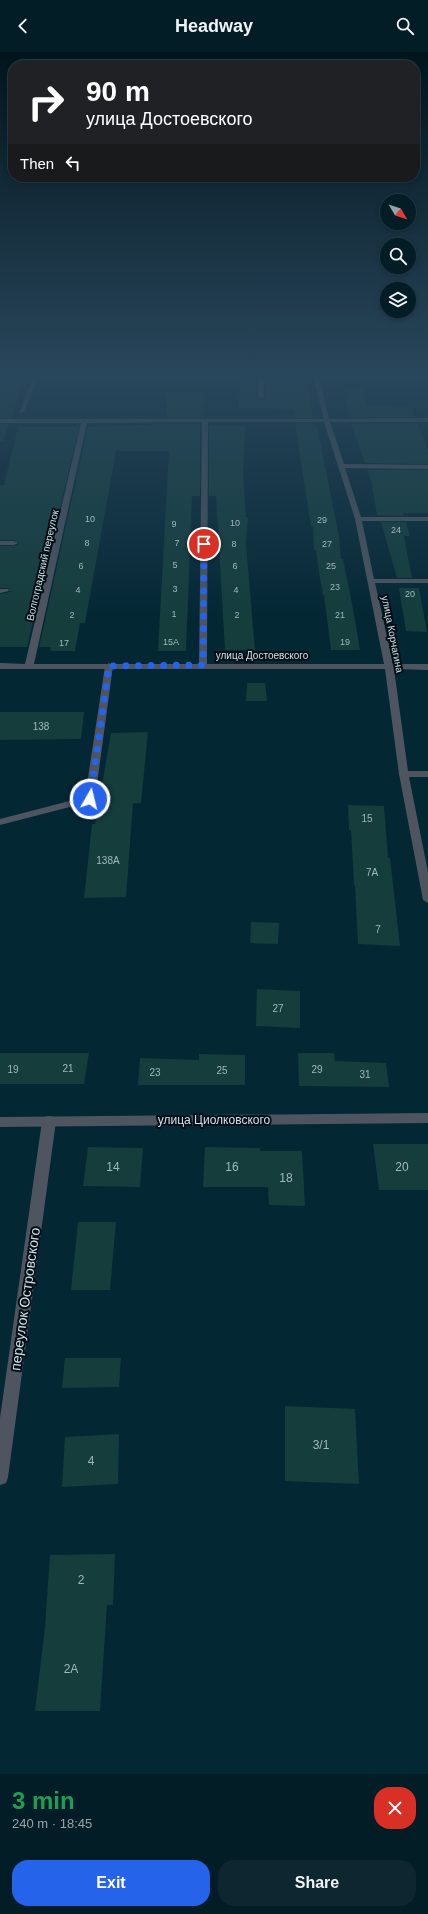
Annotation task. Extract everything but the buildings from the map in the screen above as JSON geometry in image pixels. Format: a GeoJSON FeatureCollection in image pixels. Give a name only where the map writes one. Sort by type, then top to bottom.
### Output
{"type":"FeatureCollection","features":[{"type":"Feature","properties":{"kind":"street","name":"Волгоградский переулок"},"geometry":{"type":"LineString","coordinates":[[30,666],[76,457]]}},
{"type":"Feature","properties":{"kind":"street"},"geometry":{"type":"LineString","coordinates":[[203,665],[205,457]]}},
{"type":"Feature","properties":{"kind":"street","name":"улица Корчагина"},"geometry":{"type":"LineString","coordinates":[[338,457],[358,519],[389,666],[404,774],[423,844],[428,900]]}},
{"type":"Feature","properties":{"kind":"street"},"geometry":{"type":"LineString","coordinates":[[341,466],[428,467]]}},
{"type":"Feature","properties":{"kind":"street"},"geometry":{"type":"LineString","coordinates":[[358,519],[428,519]]}},
{"type":"Feature","properties":{"kind":"street"},"geometry":{"type":"LineString","coordinates":[[0,543],[14,543]]}},
{"type":"Feature","properties":{"kind":"street"},"geometry":{"type":"LineString","coordinates":[[371,581],[428,581]]}},
{"type":"Feature","properties":{"kind":"street","name":"улица Достоевского"},"geometry":{"type":"LineString","coordinates":[[0,666],[203,665],[428,667]]}},
{"type":"Feature","properties":{"kind":"street"},"geometry":{"type":"LineString","coordinates":[[0,822],[90,799],[109,666]]}},
{"type":"Feature","properties":{"kind":"street"},"geometry":{"type":"LineString","coordinates":[[404,774],[428,774]]}},
{"type":"Feature","properties":{"kind":"street","name":"улица Циолковского"},"geometry":{"type":"LineString","coordinates":[[0,1122],[428,1118]]}},
{"type":"Feature","properties":{"kind":"street","name":"переулок Островского"},"geometry":{"type":"LineString","coordinates":[[0,1477],[50,1121]]}},
{"type":"Feature","properties":{"kind":"route"},"geometry":{"type":"LineString","coordinates":[[90,799],[109,666],[203,665],[204,544]]}}]}
